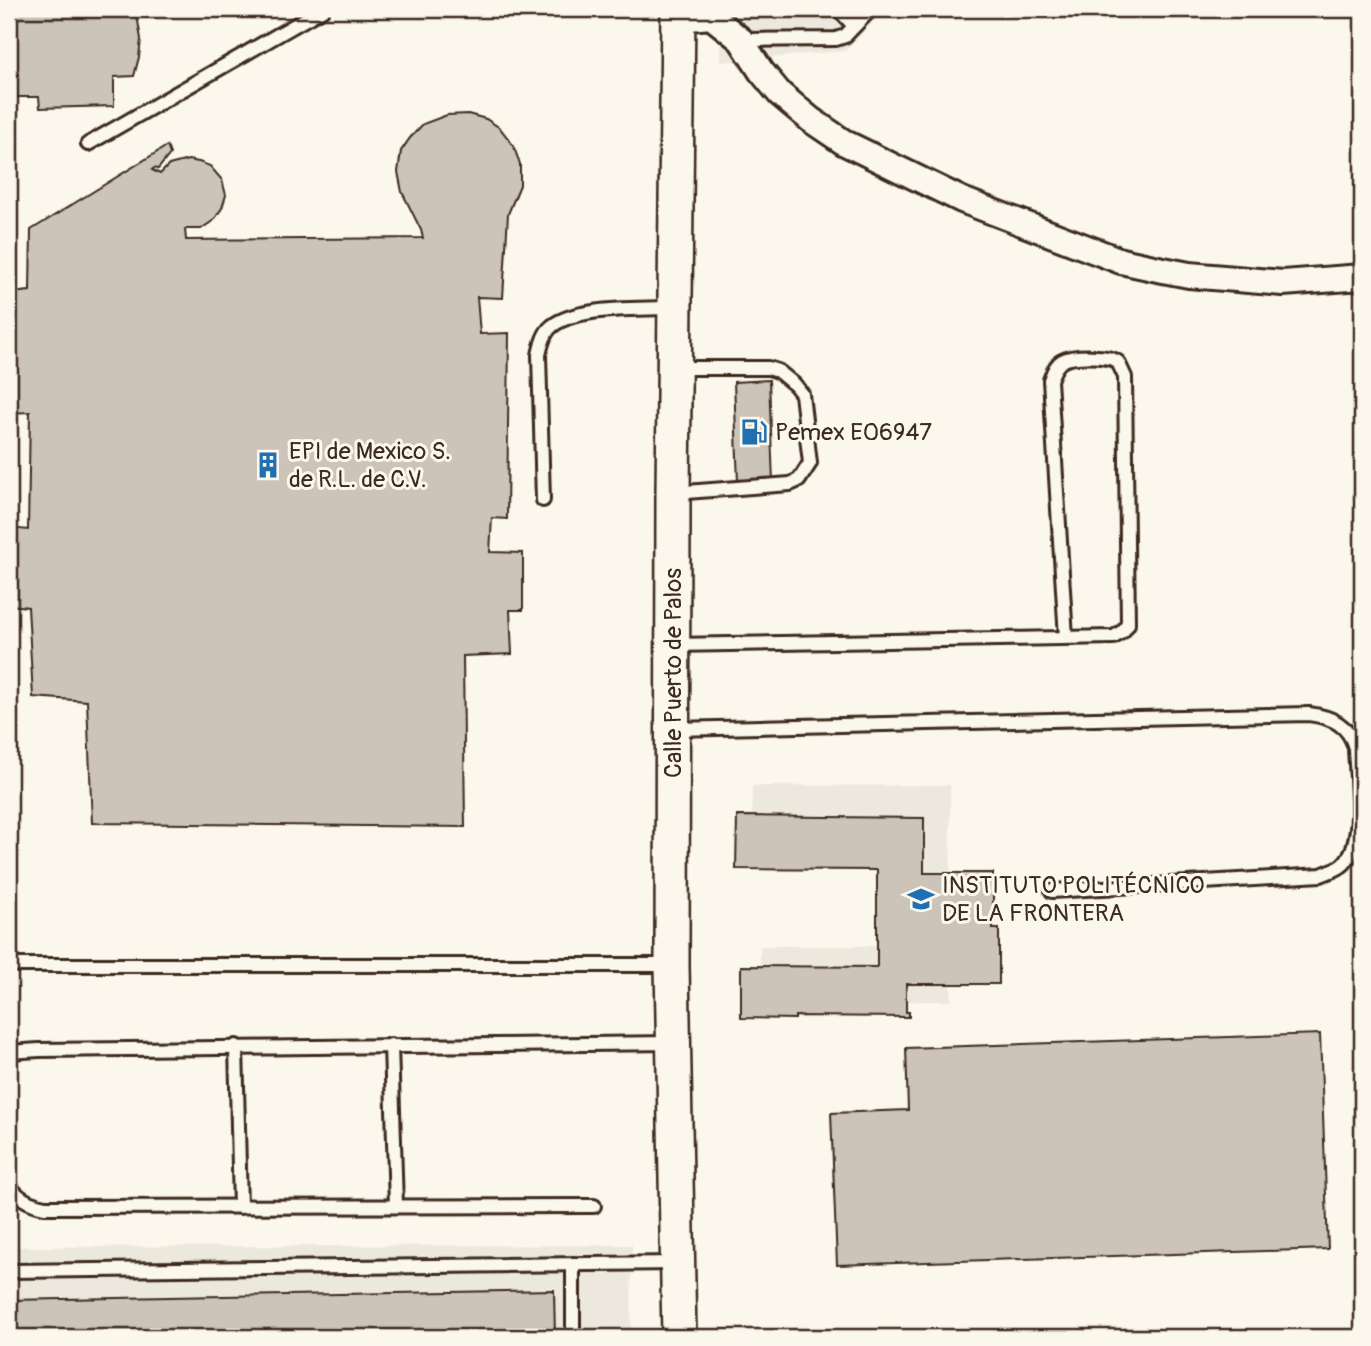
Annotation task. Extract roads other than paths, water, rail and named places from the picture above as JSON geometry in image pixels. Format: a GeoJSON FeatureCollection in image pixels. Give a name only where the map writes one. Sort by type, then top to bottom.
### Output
{"type":"FeatureCollection","features":[{"type":"Feature","properties":{"kind":"street"},"geometry":{"type":"LineString","coordinates":[[678,14],[715,12],[741,40],[780,94],[811,120],[845,143],[961,200],[1074,244],[1121,261],[1189,275],[1283,283],[1362,277]]}},
{"type":"Feature","properties":{"kind":"street","name":"Calle Puerto de Palos"},"geometry":{"type":"LineString","coordinates":[[678,14],[674,308],[672,965],[679,1337]]}},
{"type":"Feature","properties":{"kind":"lane"},"geometry":{"type":"LineString","coordinates":[[88,144],[323,9]]}},
{"type":"Feature","properties":{"kind":"lane"},"geometry":{"type":"LineString","coordinates":[[838,9],[855,26]]}},
{"type":"Feature","properties":{"kind":"lane"},"geometry":{"type":"LineString","coordinates":[[741,40],[836,39],[845,36],[871,9]]}},
{"type":"Feature","properties":{"kind":"lane"},"geometry":{"type":"LineString","coordinates":[[542,500],[539,355],[542,341],[549,329],[559,322],[597,310],[674,308]]}},
{"type":"Feature","properties":{"kind":"lane"},"geometry":{"type":"LineString","coordinates":[[673,645],[719,646],[1114,637],[1128,624],[1125,377],[1118,362],[1108,356],[1065,359],[1054,369],[1051,380],[1066,638]]}},
{"type":"Feature","properties":{"kind":"lane"},"geometry":{"type":"LineString","coordinates":[[673,493],[790,484],[799,480],[810,463],[802,394],[786,376],[768,368],[675,368]]}},
{"type":"Feature","properties":{"kind":"lane"},"geometry":{"type":"LineString","coordinates":[[673,729],[1309,714],[1335,720],[1351,735],[1355,748],[1357,838],[1351,855],[1341,867],[1321,875],[1052,891]]}},
{"type":"Feature","properties":{"kind":"lane"},"geometry":{"type":"LineString","coordinates":[[9,965],[672,965]]}},
{"type":"Feature","properties":{"kind":"lane"},"geometry":{"type":"LineString","coordinates":[[9,1052],[236,1046],[675,1043]]}},
{"type":"Feature","properties":{"kind":"lane"},"geometry":{"type":"LineString","coordinates":[[391,1045],[396,1206]]}},
{"type":"Feature","properties":{"kind":"lane"},"geometry":{"type":"LineString","coordinates":[[236,1046],[240,1207]]}},
{"type":"Feature","properties":{"kind":"lane"},"geometry":{"type":"LineString","coordinates":[[9,1185],[22,1199],[45,1207],[594,1206]]}},
{"type":"Feature","properties":{"kind":"lane"},"geometry":{"type":"LineString","coordinates":[[9,1271],[678,1263]]}},
{"type":"Feature","properties":{"kind":"lane"},"geometry":{"type":"LineString","coordinates":[[573,1264],[573,1337]]}},
{"type":"Feature","properties":{"kind":"place","name":"Pemex E06947"},"geometry":{"type":"Point","coordinates":[754,432]}},
{"type":"Feature","properties":{"kind":"place","name":"EPI de Mexico S. de R.L. de C.V."},"geometry":{"type":"Point","coordinates":[268,465]}},
{"type":"Feature","properties":{"kind":"place","name":"INSTITUTO POLITÉCNICO DE LA FRONTERA"},"geometry":{"type":"Point","coordinates":[921,899]}}]}
